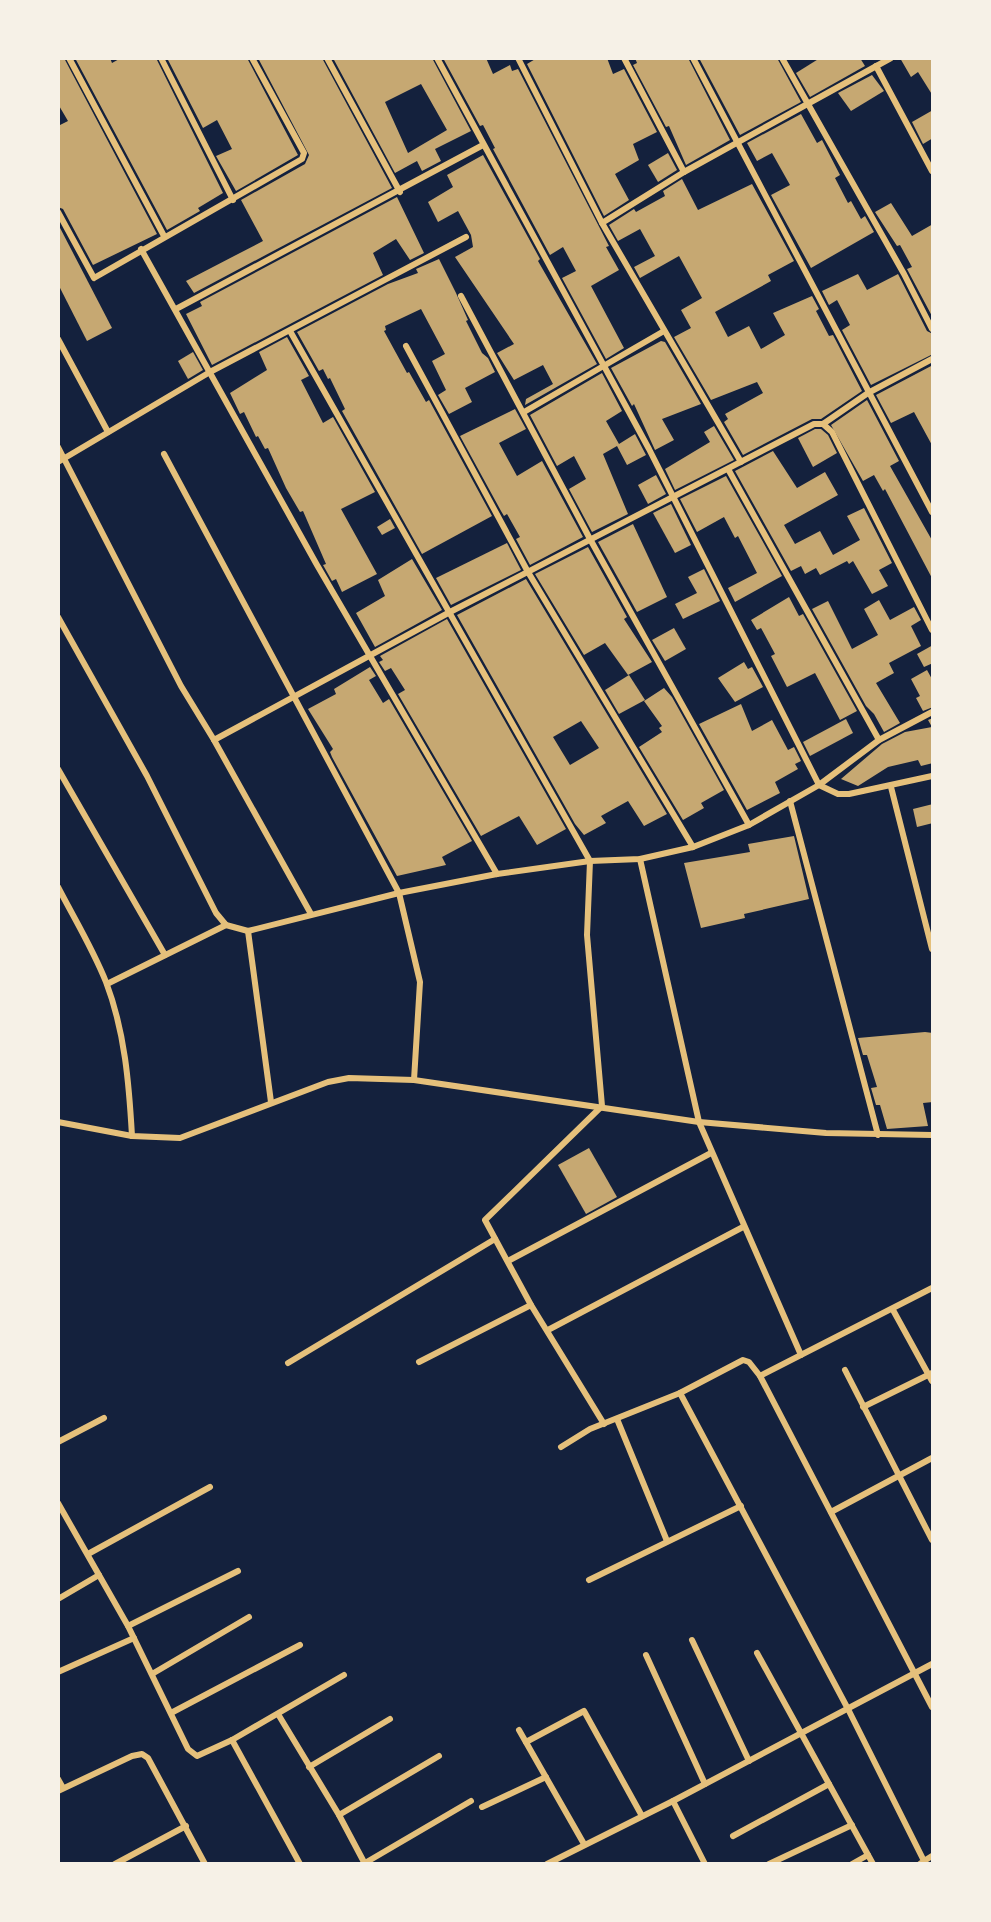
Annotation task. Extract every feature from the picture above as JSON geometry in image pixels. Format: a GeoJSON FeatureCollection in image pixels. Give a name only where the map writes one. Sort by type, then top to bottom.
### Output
{"type":"FeatureCollection","features":[{"type":"Feature","properties":{"kind":"street"},"geometry":{"type":"LineString","coordinates":[[69,58],[164,236]]}},
{"type":"Feature","properties":{"kind":"street"},"geometry":{"type":"LineString","coordinates":[[161,58],[233,200]]}},
{"type":"Feature","properties":{"kind":"street"},"geometry":{"type":"LineString","coordinates":[[58,212],[94,278],[141,249],[233,200],[302,159],[304,154],[252,58]]}},
{"type":"Feature","properties":{"kind":"street"},"geometry":{"type":"LineString","coordinates":[[327,58],[399,192]]}},
{"type":"Feature","properties":{"kind":"street"},"geometry":{"type":"LineString","coordinates":[[437,58],[604,365],[819,785],[838,794],[891,787],[933,776]]}},
{"type":"Feature","properties":{"kind":"street"},"geometry":{"type":"LineString","coordinates":[[518,58],[602,223],[741,462]]}},
{"type":"Feature","properties":{"kind":"street"},"geometry":{"type":"LineString","coordinates":[[624,58],[684,172]]}},
{"type":"Feature","properties":{"kind":"street"},"geometry":{"type":"LineString","coordinates":[[693,58],[740,144],[868,393],[933,512]]}},
{"type":"Feature","properties":{"kind":"street"},"geometry":{"type":"LineString","coordinates":[[782,58],[933,329]]}},
{"type":"Feature","properties":{"kind":"street"},"geometry":{"type":"LineString","coordinates":[[602,223],[684,172],[808,107],[891,58]]}},
{"type":"Feature","properties":{"kind":"street"},"geometry":{"type":"LineString","coordinates":[[876,66],[933,171]]}},
{"type":"Feature","properties":{"kind":"street"},"geometry":{"type":"LineString","coordinates":[[176,309],[399,192],[483,145]]}},
{"type":"Feature","properties":{"kind":"street"},"geometry":{"type":"LineString","coordinates":[[58,462],[210,372],[466,237]]}},
{"type":"Feature","properties":{"kind":"street"},"geometry":{"type":"LineString","coordinates":[[141,249],[317,565],[497,874]]}},
{"type":"Feature","properties":{"kind":"street"},"geometry":{"type":"LineString","coordinates":[[461,296],[590,539],[748,825]]}},
{"type":"Feature","properties":{"kind":"street"},"geometry":{"type":"LineString","coordinates":[[290,331],[590,861],[587,935],[602,1106]]}},
{"type":"Feature","properties":{"kind":"street"},"geometry":{"type":"LineString","coordinates":[[524,412],[664,331]]}},
{"type":"Feature","properties":{"kind":"street"},"geometry":{"type":"LineString","coordinates":[[58,339],[108,432]]}},
{"type":"Feature","properties":{"kind":"street"},"geometry":{"type":"LineString","coordinates":[[406,346],[528,572],[693,848]]}},
{"type":"Feature","properties":{"kind":"street"},"geometry":{"type":"LineString","coordinates":[[214,740],[590,539],[674,499],[814,424],[823,424],[868,393],[933,358]]}},
{"type":"Feature","properties":{"kind":"street"},"geometry":{"type":"LineString","coordinates":[[823,424],[832,432],[933,630]]}},
{"type":"Feature","properties":{"kind":"street"},"geometry":{"type":"LineString","coordinates":[[58,447],[181,686],[214,740],[311,914]]}},
{"type":"Feature","properties":{"kind":"street"},"geometry":{"type":"LineString","coordinates":[[164,454],[399,893],[420,982],[414,1080]]}},
{"type":"Feature","properties":{"kind":"street"},"geometry":{"type":"LineString","coordinates":[[728,469],[879,741]]}},
{"type":"Feature","properties":{"kind":"street"},"geometry":{"type":"LineString","coordinates":[[58,616],[147,776],[216,913],[226,925],[248,931],[399,893],[497,874],[590,861],[640,859],[693,848],[748,825],[819,785],[879,741],[933,712]]}},
{"type":"Feature","properties":{"kind":"street"},"geometry":{"type":"LineString","coordinates":[[58,769],[165,955]]}},
{"type":"Feature","properties":{"kind":"street"},"geometry":{"type":"LineString","coordinates":[[891,787],[933,949]]}},
{"type":"Feature","properties":{"kind":"street"},"geometry":{"type":"LineString","coordinates":[[790,801],[878,1135]]}},
{"type":"Feature","properties":{"kind":"street"},"geometry":{"type":"LineString","coordinates":[[640,859],[699,1122],[743,1227],[801,1355]]}},
{"type":"Feature","properties":{"kind":"street"},"geometry":{"type":"LineString","coordinates":[[58,886],[107,984],[124,1051],[132,1136]]}},
{"type":"Feature","properties":{"kind":"street"},"geometry":{"type":"LineString","coordinates":[[107,984],[226,925]]}},
{"type":"Feature","properties":{"kind":"street"},"geometry":{"type":"LineString","coordinates":[[248,931],[272,1102]]}},
{"type":"Feature","properties":{"kind":"street"},"geometry":{"type":"LineString","coordinates":[[58,1122],[132,1136],[180,1138],[272,1102],[349,1078],[414,1080],[699,1122],[878,1135],[933,1135]]}},
{"type":"Feature","properties":{"kind":"street"},"geometry":{"type":"LineString","coordinates":[[602,1106],[485,1219],[531,1305],[604,1424]]}},
{"type":"Feature","properties":{"kind":"street"},"geometry":{"type":"LineString","coordinates":[[508,1261],[711,1153]]}},
{"type":"Feature","properties":{"kind":"street"},"geometry":{"type":"LineString","coordinates":[[548,1330],[743,1227]]}},
{"type":"Feature","properties":{"kind":"street"},"geometry":{"type":"LineString","coordinates":[[288,1364],[495,1239]]}},
{"type":"Feature","properties":{"kind":"street"},"geometry":{"type":"LineString","coordinates":[[760,1376],[933,1288]]}},
{"type":"Feature","properties":{"kind":"street"},"geometry":{"type":"LineString","coordinates":[[419,1362],[531,1305]]}},
{"type":"Feature","properties":{"kind":"street"},"geometry":{"type":"LineString","coordinates":[[863,1407],[931,1376],[893,1310]]}},
{"type":"Feature","properties":{"kind":"street"},"geometry":{"type":"LineString","coordinates":[[561,1447],[604,1424],[680,1393],[745,1359],[760,1376],[933,1707]]}},
{"type":"Feature","properties":{"kind":"street"},"geometry":{"type":"LineString","coordinates":[[846,1370],[933,1540]]}},
{"type":"Feature","properties":{"kind":"street"},"geometry":{"type":"LineString","coordinates":[[680,1393],[848,1708],[922,1862],[933,1856]]}},
{"type":"Feature","properties":{"kind":"street"},"geometry":{"type":"LineString","coordinates":[[58,1442],[104,1418]]}},
{"type":"Feature","properties":{"kind":"street"},"geometry":{"type":"LineString","coordinates":[[617,1419],[668,1542]]}},
{"type":"Feature","properties":{"kind":"street"},"geometry":{"type":"LineString","coordinates":[[831,1512],[933,1458]]}},
{"type":"Feature","properties":{"kind":"street"},"geometry":{"type":"LineString","coordinates":[[88,1554],[210,1487]]}},
{"type":"Feature","properties":{"kind":"street"},"geometry":{"type":"LineString","coordinates":[[58,1503],[128,1626],[188,1749],[197,1756],[232,1740],[344,1675]]}},
{"type":"Feature","properties":{"kind":"street"},"geometry":{"type":"LineString","coordinates":[[589,1580],[741,1506]]}},
{"type":"Feature","properties":{"kind":"street"},"geometry":{"type":"LineString","coordinates":[[128,1626],[238,1571]]}},
{"type":"Feature","properties":{"kind":"street"},"geometry":{"type":"LineString","coordinates":[[58,1599],[99,1575]]}},
{"type":"Feature","properties":{"kind":"street"},"geometry":{"type":"LineString","coordinates":[[152,1674],[249,1617]]}},
{"type":"Feature","properties":{"kind":"street"},"geometry":{"type":"LineString","coordinates":[[58,1672],[134,1638]]}},
{"type":"Feature","properties":{"kind":"street"},"geometry":{"type":"LineString","coordinates":[[692,1640],[749,1761]]}},
{"type":"Feature","properties":{"kind":"street"},"geometry":{"type":"LineString","coordinates":[[171,1713],[300,1645]]}},
{"type":"Feature","properties":{"kind":"street"},"geometry":{"type":"LineString","coordinates":[[758,1653],[873,1863]]}},
{"type":"Feature","properties":{"kind":"street"},"geometry":{"type":"LineString","coordinates":[[646,1655],[705,1784]]}},
{"type":"Feature","properties":{"kind":"street"},"geometry":{"type":"LineString","coordinates":[[547,1863],[673,1801],[933,1664]]}},
{"type":"Feature","properties":{"kind":"street"},"geometry":{"type":"LineString","coordinates":[[526,1742],[584,1711],[642,1816]]}},
{"type":"Feature","properties":{"kind":"street"},"geometry":{"type":"LineString","coordinates":[[278,1714],[365,1863],[471,1800]]}},
{"type":"Feature","properties":{"kind":"street"},"geometry":{"type":"LineString","coordinates":[[309,1767],[390,1719]]}},
{"type":"Feature","properties":{"kind":"street"},"geometry":{"type":"LineString","coordinates":[[519,1730],[584,1844]]}},
{"type":"Feature","properties":{"kind":"street"},"geometry":{"type":"LineString","coordinates":[[232,1740],[300,1863]]}},
{"type":"Feature","properties":{"kind":"street"},"geometry":{"type":"LineString","coordinates":[[58,1779],[61,1790],[132,1756],[142,1754],[148,1758],[205,1863]]}},
{"type":"Feature","properties":{"kind":"street"},"geometry":{"type":"LineString","coordinates":[[339,1815],[439,1756]]}},
{"type":"Feature","properties":{"kind":"street"},"geometry":{"type":"LineString","coordinates":[[482,1807],[546,1777]]}},
{"type":"Feature","properties":{"kind":"street"},"geometry":{"type":"LineString","coordinates":[[733,1836],[829,1784]]}},
{"type":"Feature","properties":{"kind":"street"},"geometry":{"type":"LineString","coordinates":[[673,1801],[705,1863]]}},
{"type":"Feature","properties":{"kind":"street"},"geometry":{"type":"LineString","coordinates":[[769,1863],[852,1825]]}},
{"type":"Feature","properties":{"kind":"street"},"geometry":{"type":"LineString","coordinates":[[115,1863],[186,1826]]}},
{"type":"Feature","properties":{"kind":"street"},"geometry":{"type":"LineString","coordinates":[[852,1863],[868,1854]]}},
{"type":"Feature","properties":{"kind":"street"},"geometry":{"type":"LineString","coordinates":[[564,1855],[569,1863]]}},
{"type":"Feature","properties":{"kind":"building"},"geometry":{"type":"Polygon","coordinates":[[[58,58],[64,58],[157,234],[93,265],[63,209],[58,207],[58,126],[68,121],[58,104],[58,58]]]}},
{"type":"Feature","properties":{"kind":"building"},"geometry":{"type":"Polygon","coordinates":[[[75,58],[110,58],[112,63],[121,58],[156,58],[223,193],[198,208],[200,211],[167,230],[75,58]]]}},
{"type":"Feature","properties":{"kind":"building"},"geometry":{"type":"Polygon","coordinates":[[[167,58],[247,58],[298,155],[236,191],[216,156],[232,149],[217,120],[203,128],[167,58]]]}},
{"type":"Feature","properties":{"kind":"building"},"geometry":{"type":"Polygon","coordinates":[[[258,58],[322,58],[392,188],[194,293],[186,281],[263,241],[241,200],[305,164],[309,155],[258,58]]]}},
{"type":"Feature","properties":{"kind":"building"},"geometry":{"type":"Polygon","coordinates":[[[333,58],[432,58],[471,131],[435,149],[441,161],[422,171],[417,161],[395,173],[333,58]],[[421,84],[385,102],[408,153],[447,130],[421,84]]]}},
{"type":"Feature","properties":{"kind":"building"},"geometry":{"type":"Polygon","coordinates":[[[443,58],[486,58],[493,74],[510,65],[512,71],[518,69],[609,246],[606,247],[619,270],[591,286],[624,348],[606,359],[562,278],[576,271],[563,247],[550,255],[493,149],[495,148],[483,125],[480,126],[443,58]]]}},
{"type":"Feature","properties":{"kind":"building"},"geometry":{"type":"Polygon","coordinates":[[[537,58],[607,58],[613,74],[624,69],[657,132],[633,144],[639,160],[615,174],[629,200],[604,216],[527,64],[537,58]]]}},
{"type":"Feature","properties":{"kind":"building"},"geometry":{"type":"Polygon","coordinates":[[[635,58],[688,58],[730,140],[686,165],[669,126],[666,127],[633,65],[637,63],[635,58]]]}},
{"type":"Feature","properties":{"kind":"building"},"geometry":{"type":"Polygon","coordinates":[[[699,58],[777,58],[801,102],[740,135],[699,58]]]}},
{"type":"Feature","properties":{"kind":"building"},"geometry":{"type":"Polygon","coordinates":[[[820,58],[860,58],[865,66],[810,97],[796,73],[820,58]]]}},
{"type":"Feature","properties":{"kind":"building"},"geometry":{"type":"Polygon","coordinates":[[[900,58],[933,58],[933,96],[918,72],[911,77],[900,58]]]}},
{"type":"Feature","properties":{"kind":"building"},"geometry":{"type":"Polygon","coordinates":[[[872,75],[884,91],[851,111],[838,93],[872,75]]]}},
{"type":"Feature","properties":{"kind":"building"},"geometry":{"type":"Polygon","coordinates":[[[933,110],[933,138],[923,144],[912,122],[933,110]]]}},
{"type":"Feature","properties":{"kind":"building"},"geometry":{"type":"Polygon","coordinates":[[[801,114],[817,143],[822,140],[840,175],[835,178],[848,203],[851,201],[861,219],[865,216],[874,232],[811,268],[771,195],[790,185],[772,153],[757,161],[747,143],[801,114]]]}},
{"type":"Feature","properties":{"kind":"building"},"geometry":{"type":"Polygon","coordinates":[[[668,153],[677,170],[658,182],[648,165],[668,153]]]}},
{"type":"Feature","properties":{"kind":"building"},"geometry":{"type":"Polygon","coordinates":[[[483,155],[540,259],[538,261],[597,364],[525,405],[526,399],[553,384],[543,365],[514,380],[497,353],[514,344],[455,257],[473,247],[471,235],[458,211],[438,222],[428,202],[453,187],[447,175],[483,155]]]}},
{"type":"Feature","properties":{"kind":"building"},"geometry":{"type":"Polygon","coordinates":[[[682,179],[698,210],[752,184],[794,261],[768,275],[771,281],[715,312],[728,337],[749,326],[761,349],[785,335],[773,313],[812,296],[819,309],[816,311],[829,336],[833,335],[862,391],[821,419],[812,419],[743,455],[724,422],[728,419],[725,414],[763,393],[757,382],[711,400],[674,337],[691,328],[681,310],[702,298],[679,256],[640,278],[634,267],[655,256],[640,229],[618,241],[609,225],[634,209],[636,212],[665,196],[663,191],[682,179]]]}},
{"type":"Feature","properties":{"kind":"building"},"geometry":{"type":"Polygon","coordinates":[[[397,197],[424,253],[410,260],[396,239],[373,253],[383,275],[212,365],[186,314],[202,306],[200,302],[397,197]]]}},
{"type":"Feature","properties":{"kind":"building"},"geometry":{"type":"Polygon","coordinates":[[[891,203],[912,236],[933,224],[933,318],[907,269],[912,267],[900,245],[897,246],[875,212],[891,203]]]}},
{"type":"Feature","properties":{"kind":"building"},"geometry":{"type":"Polygon","coordinates":[[[58,224],[112,328],[87,341],[58,284],[58,224]]]}},
{"type":"Feature","properties":{"kind":"building"},"geometry":{"type":"Polygon","coordinates":[[[439,259],[468,320],[466,321],[482,353],[488,358],[495,372],[465,388],[472,402],[449,414],[438,395],[446,390],[432,361],[445,354],[421,309],[385,326],[384,331],[407,373],[409,372],[426,402],[429,400],[492,516],[422,554],[342,411],[345,409],[330,378],[328,379],[323,369],[319,371],[297,332],[388,284],[418,273],[416,269],[439,259]]]}},
{"type":"Feature","properties":{"kind":"building"},"geometry":{"type":"Polygon","coordinates":[[[858,274],[867,290],[898,274],[927,331],[933,334],[933,354],[871,385],[842,330],[850,325],[837,300],[829,305],[822,291],[858,274]]]}},
{"type":"Feature","properties":{"kind":"building"},"geometry":{"type":"Polygon","coordinates":[[[287,337],[309,376],[301,380],[323,423],[333,417],[375,492],[341,509],[377,574],[342,592],[336,579],[332,581],[323,565],[326,564],[303,511],[300,512],[286,488],[268,448],[265,449],[258,436],[256,437],[244,412],[240,414],[230,393],[267,370],[259,352],[287,337]]]}},
{"type":"Feature","properties":{"kind":"building"},"geometry":{"type":"Polygon","coordinates":[[[661,341],[665,342],[701,404],[662,419],[674,440],[655,450],[634,404],[632,406],[611,368],[661,341]]]}},
{"type":"Feature","properties":{"kind":"building"},"geometry":{"type":"Polygon","coordinates":[[[193,352],[203,370],[188,379],[178,361],[193,352]]]}},
{"type":"Feature","properties":{"kind":"building"},"geometry":{"type":"Polygon","coordinates":[[[933,365],[933,447],[914,412],[891,423],[876,395],[933,365]]]}},
{"type":"Feature","properties":{"kind":"building"},"geometry":{"type":"Polygon","coordinates":[[[602,373],[622,411],[606,421],[619,444],[635,434],[646,455],[627,465],[617,446],[603,454],[628,514],[592,532],[569,489],[586,479],[574,456],[557,466],[530,415],[602,373]]]}},
{"type":"Feature","properties":{"kind":"building"},"geometry":{"type":"Polygon","coordinates":[[[867,400],[899,461],[890,466],[933,542],[933,580],[885,489],[883,491],[874,475],[863,481],[831,425],[867,400]]]}},
{"type":"Feature","properties":{"kind":"building"},"geometry":{"type":"Polygon","coordinates":[[[515,409],[526,429],[499,443],[517,476],[542,461],[583,537],[530,565],[516,539],[520,537],[507,514],[504,516],[501,511],[460,436],[515,409]]]}},
{"type":"Feature","properties":{"kind":"building"},"geometry":{"type":"Polygon","coordinates":[[[714,426],[734,460],[675,490],[665,469],[710,442],[704,432],[714,426]]]}},
{"type":"Feature","properties":{"kind":"building"},"geometry":{"type":"Polygon","coordinates":[[[815,429],[821,429],[828,435],[837,453],[813,467],[798,438],[815,429]]]}},
{"type":"Feature","properties":{"kind":"building"},"geometry":{"type":"Polygon","coordinates":[[[773,451],[797,488],[825,472],[838,495],[784,525],[795,544],[820,531],[833,555],[860,540],[847,516],[864,508],[892,563],[879,570],[888,586],[872,594],[853,561],[849,564],[847,561],[820,575],[816,568],[805,574],[801,566],[791,571],[735,471],[773,451]]]}},
{"type":"Feature","properties":{"kind":"building"},"geometry":{"type":"Polygon","coordinates":[[[656,475],[666,494],[648,504],[638,485],[656,475]]]}},
{"type":"Feature","properties":{"kind":"building"},"geometry":{"type":"Polygon","coordinates":[[[726,476],[782,576],[735,602],[728,588],[757,573],[738,536],[735,538],[724,517],[697,532],[680,499],[726,476]]]}},
{"type":"Feature","properties":{"kind":"building"},"geometry":{"type":"Polygon","coordinates":[[[671,504],[691,545],[675,553],[653,513],[671,504]]]}},
{"type":"Feature","properties":{"kind":"building"},"geometry":{"type":"Polygon","coordinates":[[[390,519],[395,528],[382,535],[377,527],[390,519]]]}},
{"type":"Feature","properties":{"kind":"building"},"geometry":{"type":"Polygon","coordinates":[[[633,524],[667,597],[637,612],[598,542],[633,524]]]}},
{"type":"Feature","properties":{"kind":"building"},"geometry":{"type":"Polygon","coordinates":[[[507,543],[521,570],[451,605],[436,578],[507,543]]]}},
{"type":"Feature","properties":{"kind":"building"},"geometry":{"type":"Polygon","coordinates":[[[588,547],[627,617],[624,619],[652,662],[628,675],[605,643],[584,655],[535,574],[588,547]]]}},
{"type":"Feature","properties":{"kind":"building"},"geometry":{"type":"Polygon","coordinates":[[[412,559],[442,610],[375,647],[356,613],[385,596],[378,580],[412,559]]]}},
{"type":"Feature","properties":{"kind":"building"},"geometry":{"type":"Polygon","coordinates":[[[704,569],[720,601],[683,619],[675,604],[697,593],[688,577],[704,569]]]}},
{"type":"Feature","properties":{"kind":"building"},"geometry":{"type":"Polygon","coordinates":[[[526,579],[667,814],[644,826],[628,801],[601,816],[606,823],[584,835],[575,824],[457,615],[526,579]],[[581,721],[553,737],[570,765],[599,748],[581,721]]]}},
{"type":"Feature","properties":{"kind":"building"},"geometry":{"type":"Polygon","coordinates":[[[789,597],[799,616],[803,614],[857,711],[840,720],[815,673],[787,687],[771,656],[775,654],[761,628],[757,630],[751,620],[789,597]]]}},
{"type":"Feature","properties":{"kind":"building"},"geometry":{"type":"Polygon","coordinates":[[[879,600],[890,620],[914,607],[921,620],[911,626],[921,646],[889,663],[894,673],[876,683],[900,723],[884,732],[874,714],[866,706],[812,609],[828,601],[852,649],[878,635],[864,609],[879,600]]]}},
{"type":"Feature","properties":{"kind":"building"},"geometry":{"type":"Polygon","coordinates":[[[447,619],[566,829],[537,845],[519,816],[481,836],[398,694],[405,690],[391,668],[385,671],[379,662],[383,660],[380,656],[447,619]]]}},
{"type":"Feature","properties":{"kind":"building"},"geometry":{"type":"Polygon","coordinates":[[[674,628],[686,649],[665,661],[652,640],[674,628]]]}},
{"type":"Feature","properties":{"kind":"building"},"geometry":{"type":"Polygon","coordinates":[[[933,645],[933,663],[924,667],[917,654],[933,645]]]}},
{"type":"Feature","properties":{"kind":"building"},"geometry":{"type":"Polygon","coordinates":[[[744,662],[748,669],[752,667],[763,687],[735,702],[718,678],[744,662]]]}},
{"type":"Feature","properties":{"kind":"building"},"geometry":{"type":"Polygon","coordinates":[[[370,667],[376,676],[369,680],[383,703],[389,699],[472,841],[442,857],[446,865],[397,876],[332,757],[330,752],[333,749],[308,709],[336,694],[334,689],[370,667]]]}},
{"type":"Feature","properties":{"kind":"building"},"geometry":{"type":"Polygon","coordinates":[[[927,670],[933,681],[933,707],[923,711],[916,698],[920,696],[911,679],[927,670]]]}},
{"type":"Feature","properties":{"kind":"building"},"geometry":{"type":"Polygon","coordinates":[[[629,675],[645,700],[619,714],[605,690],[629,675]]]}},
{"type":"Feature","properties":{"kind":"building"},"geometry":{"type":"Polygon","coordinates":[[[664,688],[672,697],[724,790],[701,803],[704,808],[683,820],[639,747],[662,732],[659,728],[662,726],[644,701],[664,688]]]}},
{"type":"Feature","properties":{"kind":"building"},"geometry":{"type":"Polygon","coordinates":[[[741,704],[752,731],[772,720],[788,750],[794,747],[801,761],[795,764],[798,769],[775,782],[780,793],[747,810],[699,724],[741,704]]]}},
{"type":"Feature","properties":{"kind":"building"},"geometry":{"type":"Polygon","coordinates":[[[933,718],[933,763],[921,766],[918,760],[888,767],[858,786],[841,779],[882,744],[905,732],[932,727],[928,720],[933,718]]]}},
{"type":"Feature","properties":{"kind":"building"},"geometry":{"type":"Polygon","coordinates":[[[846,719],[853,733],[810,756],[803,742],[846,719]]]}},
{"type":"Feature","properties":{"kind":"building"},"geometry":{"type":"Polygon","coordinates":[[[933,804],[933,823],[917,827],[913,809],[933,804]]]}},
{"type":"Feature","properties":{"kind":"building"},"geometry":{"type":"Polygon","coordinates":[[[794,836],[809,899],[744,914],[745,918],[701,928],[684,863],[750,852],[748,844],[794,836]]]}},
{"type":"Feature","properties":{"kind":"building"},"geometry":{"type":"Polygon","coordinates":[[[933,1033],[933,1102],[923,1103],[928,1126],[887,1129],[880,1105],[876,1105],[871,1088],[877,1087],[867,1055],[863,1055],[858,1038],[933,1033]]]}},
{"type":"Feature","properties":{"kind":"building"},"geometry":{"type":"Polygon","coordinates":[[[589,1148],[617,1197],[586,1214],[558,1165],[589,1148]]]}}]}
